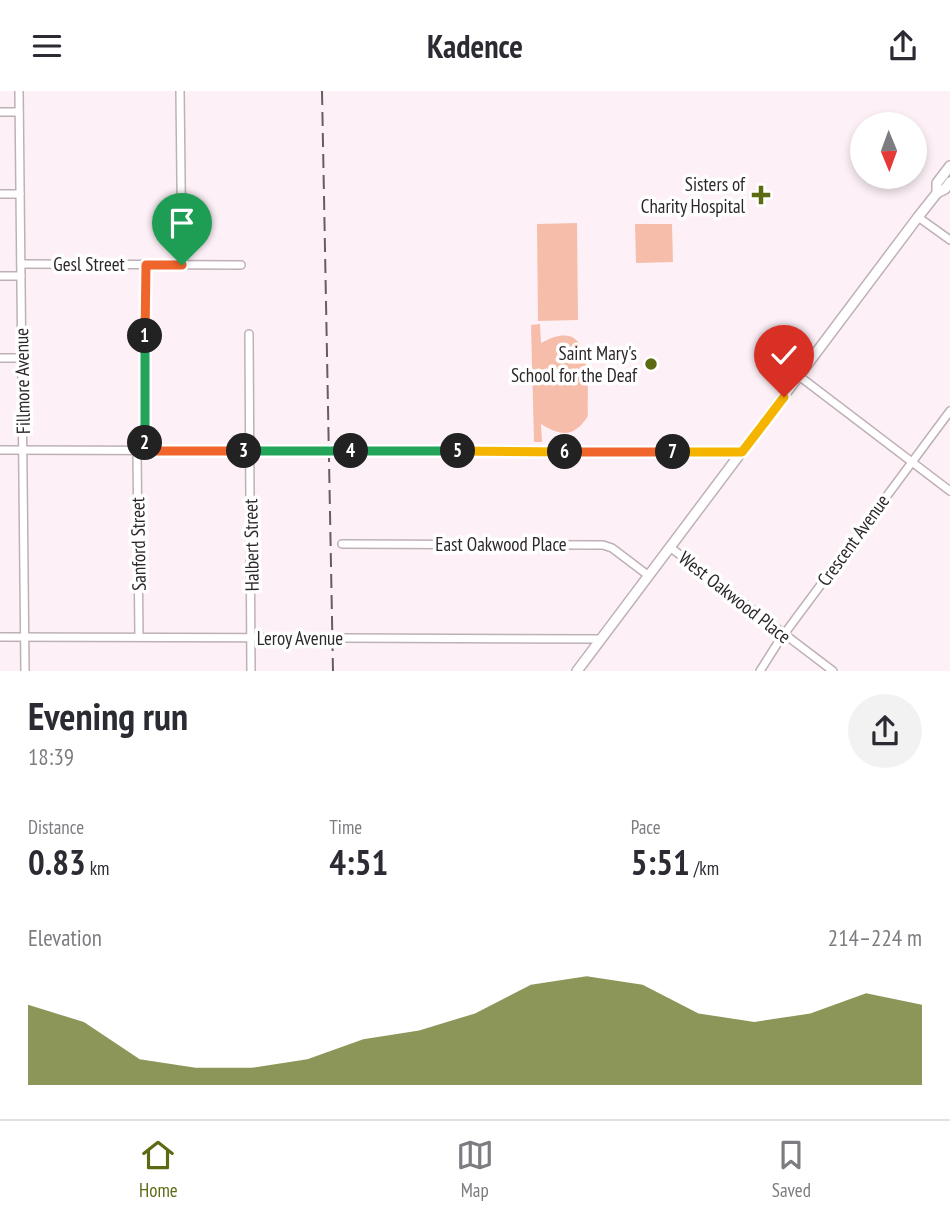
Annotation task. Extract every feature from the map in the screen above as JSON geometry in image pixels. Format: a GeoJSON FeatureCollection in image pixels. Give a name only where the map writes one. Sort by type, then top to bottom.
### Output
{"type":"FeatureCollection","features":[{"type":"Feature","properties":{"kind":"main road"},"geometry":{"type":"LineString","coordinates":[[937,193],[937,183],[950,166]]}},
{"type":"Feature","properties":{"kind":"main road"},"geometry":{"type":"LineString","coordinates":[[577,671],[918,217],[937,193],[950,183]]}},
{"type":"Feature","properties":{"kind":"street","name":"Fillmore Avenue"},"geometry":{"type":"LineString","coordinates":[[19,91],[25,671]]}},
{"type":"Feature","properties":{"kind":"street"},"geometry":{"type":"LineString","coordinates":[[180,91],[182,265]]}},
{"type":"Feature","properties":{"kind":"street"},"geometry":{"type":"LineString","coordinates":[[0,113],[19,112]]}},
{"type":"Feature","properties":{"kind":"street"},"geometry":{"type":"LineString","coordinates":[[0,194],[20,194]]}},
{"type":"Feature","properties":{"kind":"street"},"geometry":{"type":"LineString","coordinates":[[918,217],[950,240]]}},
{"type":"Feature","properties":{"kind":"street","name":"Gesl Street"},"geometry":{"type":"LineString","coordinates":[[20,264],[241,265]]}},
{"type":"Feature","properties":{"kind":"street","name":"Sanford Street"},"geometry":{"type":"LineString","coordinates":[[139,637],[146,265]]}},
{"type":"Feature","properties":{"kind":"street"},"geometry":{"type":"LineString","coordinates":[[0,276],[21,276]]}},
{"type":"Feature","properties":{"kind":"street","name":"Halbert Street"},"geometry":{"type":"LineString","coordinates":[[250,334],[251,671]]}},
{"type":"Feature","properties":{"kind":"street"},"geometry":{"type":"LineString","coordinates":[[0,358],[22,358]]}},
{"type":"Feature","properties":{"kind":"street"},"geometry":{"type":"LineString","coordinates":[[799,376],[950,491]]}},
{"type":"Feature","properties":{"kind":"street","name":"Crescent Avenue"},"geometry":{"type":"LineString","coordinates":[[760,671],[783,635],[950,411]]}},
{"type":"Feature","properties":{"kind":"street"},"geometry":{"type":"LineString","coordinates":[[0,450],[742,452]]}},
{"type":"Feature","properties":{"kind":"street","name":"East Oakwood Place"},"geometry":{"type":"LineString","coordinates":[[342,544],[608,545],[649,576]]}},
{"type":"Feature","properties":{"kind":"street","name":"West Oakwood Place"},"geometry":{"type":"LineString","coordinates":[[671,548],[833,671]]}},
{"type":"Feature","properties":{"kind":"street","name":"Leroy Avenue"},"geometry":{"type":"LineString","coordinates":[[0,637],[601,639]]}},
{"type":"Feature","properties":{"kind":"shaded area"},"geometry":{"type":"Polygon","coordinates":[[[577,223],[578,320],[538,321],[537,224],[577,223]]]}},
{"type":"Feature","properties":{"kind":"shaded area"},"geometry":{"type":"Polygon","coordinates":[[[635,224],[672,224],[673,262],[636,263],[635,224]]]}},
{"type":"Feature","properties":{"kind":"shaded area"},"geometry":{"type":"Polygon","coordinates":[[[540,324],[541,343],[559,336],[571,337],[580,344],[587,371],[588,416],[578,428],[567,433],[541,424],[542,442],[534,442],[531,325],[540,324]]]}},
{"type":"Feature","properties":{"kind":"railway"},"geometry":{"type":"LineString","coordinates":[[322,91],[333,671]]}},
{"type":"Feature","properties":{"kind":"place","name":"Sisters of Charity Hospital"},"geometry":{"type":"Point","coordinates":[761,195]}},
{"type":"Feature","properties":{"kind":"place","name":"Saint Mary's School for the Deaf"},"geometry":{"type":"Point","coordinates":[651,364]}},
{"type":"Feature","properties":{"kind":"route"},"geometry":{"type":"LineString","coordinates":[[182,265],[146,265],[145,451],[742,452],[784,397]]}}]}
